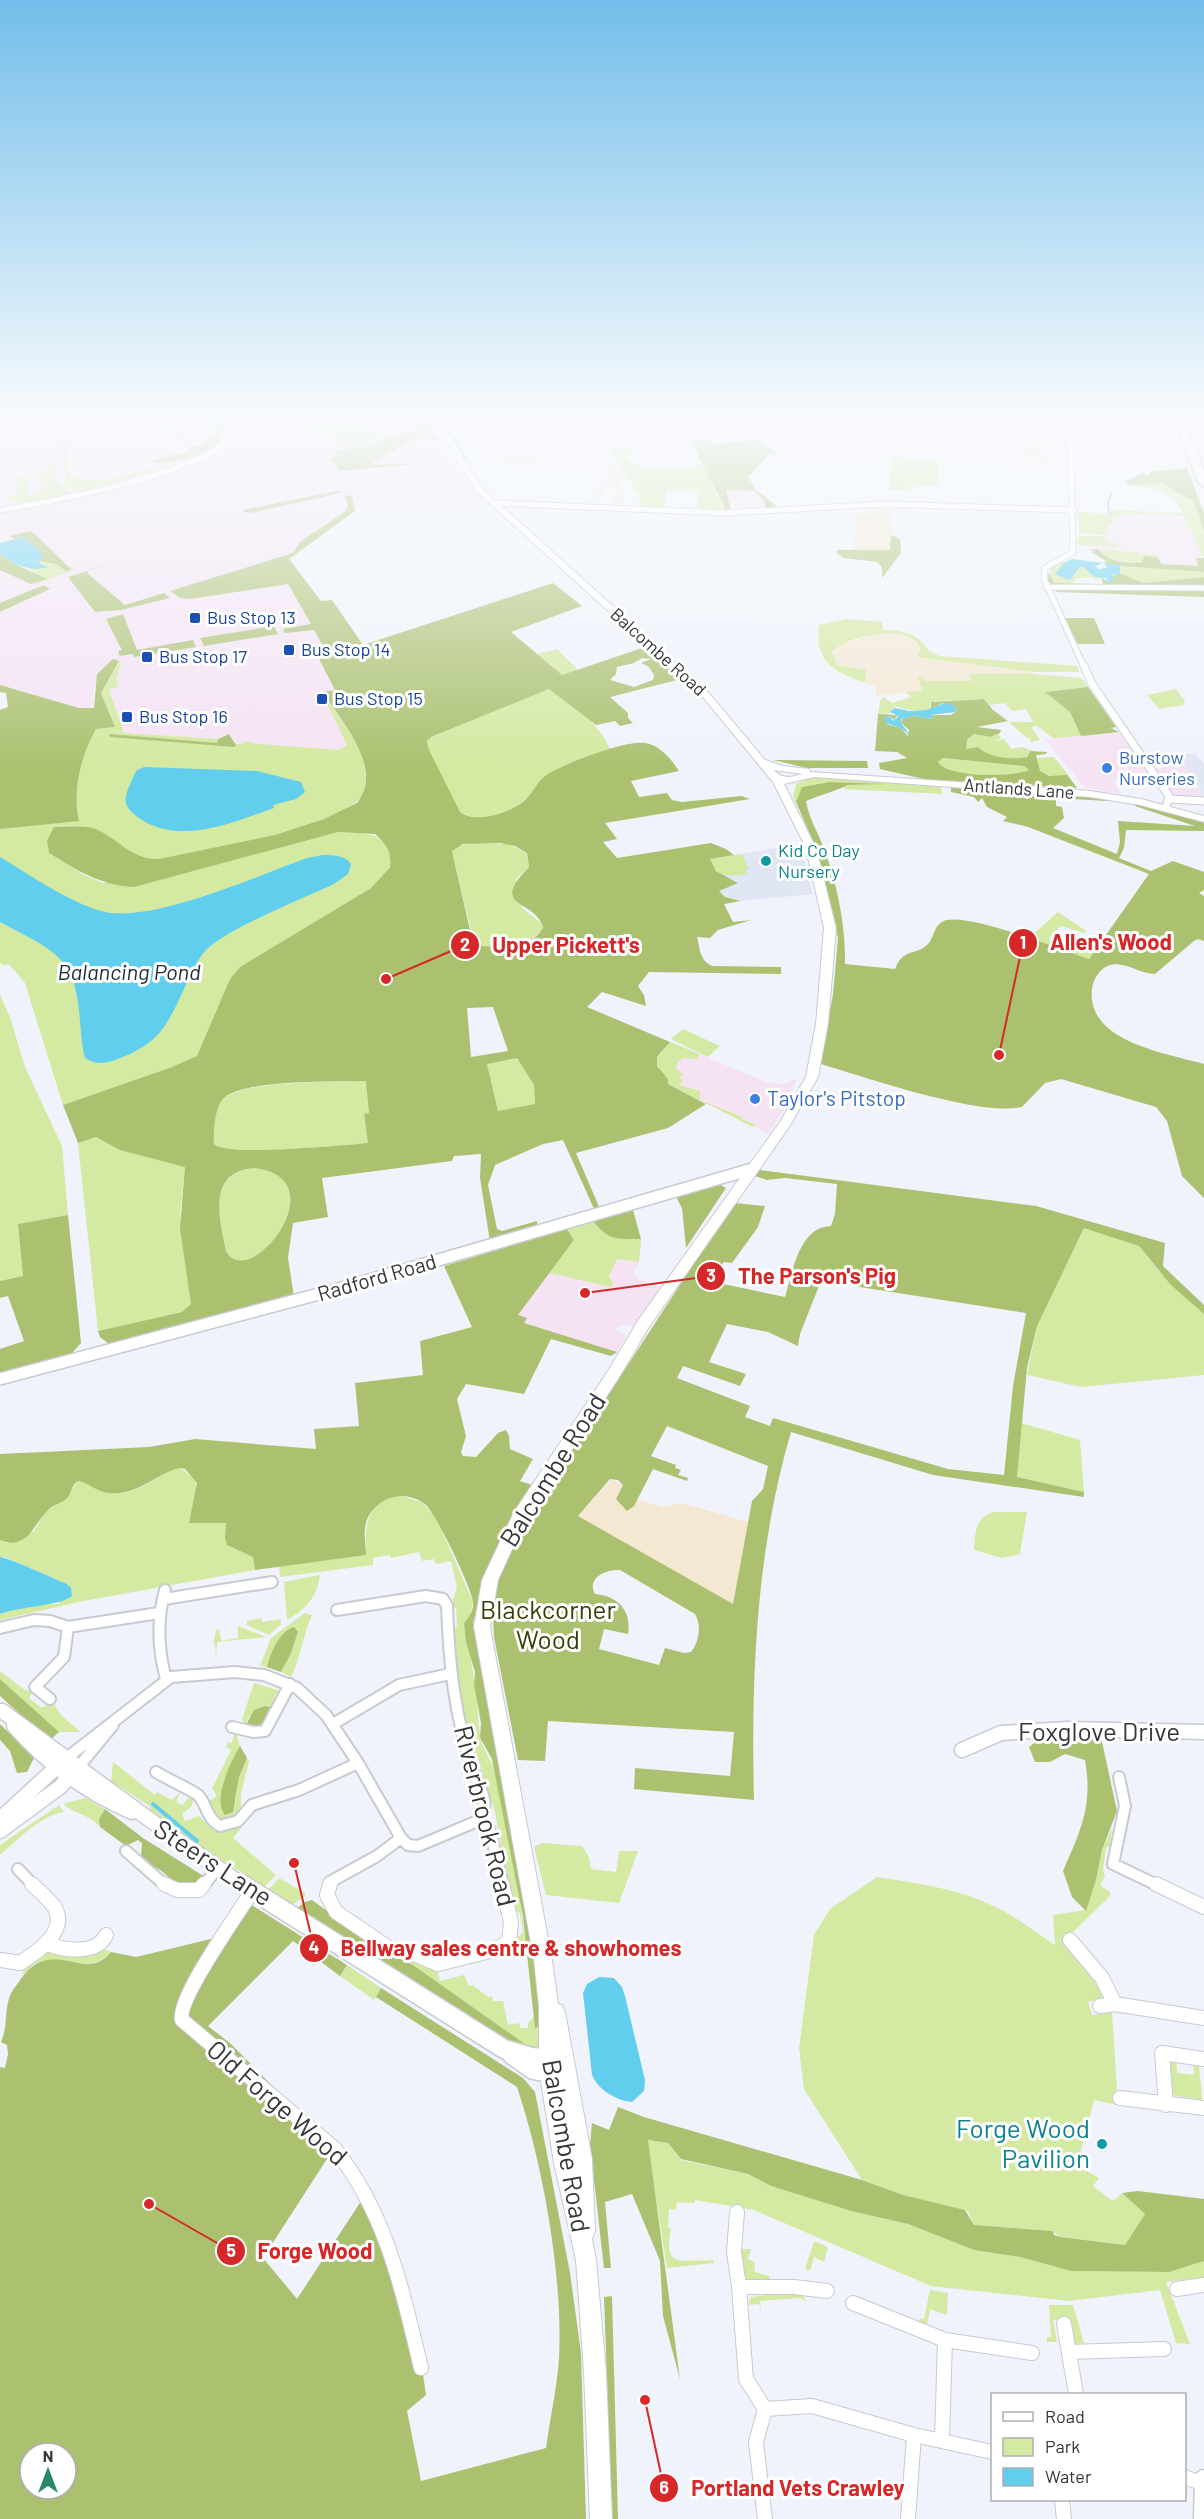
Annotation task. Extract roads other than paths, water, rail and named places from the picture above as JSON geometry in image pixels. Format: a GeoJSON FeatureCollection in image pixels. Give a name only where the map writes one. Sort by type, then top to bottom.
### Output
{"type":"FeatureCollection","features":[{"type":"Feature","properties":{"kind":"main road","name":"Balcombe Road"},"geometry":{"type":"LineString","coordinates":[[528,534],[690,679],[775,777],[809,841],[820,876],[830,928],[828,969],[814,1074],[785,1124],[737,1188],[644,1323],[613,1375],[519,1516],[490,1580],[484,1604],[482,1627],[548,1990],[558,2066],[582,2159],[586,2260],[596,2372],[601,2519]]}},
{"type":"Feature","properties":{"kind":"main road","name":"Balcombe Road"},"geometry":{"type":"LineString","coordinates":[[760,760],[785,770]]}},
{"type":"Feature","properties":{"kind":"main road","name":"Antlands Lane"},"geometry":{"type":"LineString","coordinates":[[785,770],[831,775]]}},
{"type":"Feature","properties":{"kind":"main road"},"geometry":{"type":"LineString","coordinates":[[775,777],[777,771],[785,770],[794,773],[789,804]]}},
{"type":"Feature","properties":{"kind":"main road","name":"Antlands Lane"},"geometry":{"type":"LineString","coordinates":[[775,777],[784,781],[806,774],[831,775],[1090,794],[1168,803],[1204,819]]}},
{"type":"Feature","properties":{"kind":"street"},"geometry":{"type":"LineString","coordinates":[[1073,534],[1073,552],[1044,570],[1046,587],[1092,684],[1168,803],[1204,801]]}},
{"type":"Feature","properties":{"kind":"street"},"geometry":{"type":"LineString","coordinates":[[1046,587],[1204,588]]}},
{"type":"Feature","properties":{"kind":"street","name":"Radford Road"},"geometry":{"type":"LineString","coordinates":[[0,1379],[378,1278],[721,1176],[752,1169]]}},
{"type":"Feature","properties":{"kind":"street"},"geometry":{"type":"LineString","coordinates":[[721,1176],[737,1188]]}},
{"type":"Feature","properties":{"kind":"street"},"geometry":{"type":"LineString","coordinates":[[166,1679],[162,1664],[159,1613],[165,1594],[272,1582]]}},
{"type":"Feature","properties":{"kind":"street","name":"Riverbrook Road"},"geometry":{"type":"LineString","coordinates":[[337,1610],[415,1597],[438,1596],[447,1606],[450,1674],[472,1766],[486,1803],[486,1810],[480,1820],[490,1830],[512,1922],[510,1938],[506,1945],[438,1964],[383,1945],[340,1916],[328,1900],[326,1889],[330,1882],[377,1856],[401,1838]]}},
{"type":"Feature","properties":{"kind":"street"},"geometry":{"type":"LineString","coordinates":[[0,1628],[34,1620],[50,1621],[68,1627],[159,1613]]}},
{"type":"Feature","properties":{"kind":"street"},"geometry":{"type":"LineString","coordinates":[[50,1699],[35,1687],[64,1657],[68,1627]]}},
{"type":"Feature","properties":{"kind":"street"},"geometry":{"type":"LineString","coordinates":[[0,1831],[124,1712],[166,1679],[182,1674],[235,1672],[264,1675],[290,1684],[309,1698],[333,1724],[401,1838],[408,1845],[418,1846],[480,1820]]}},
{"type":"Feature","properties":{"kind":"street"},"geometry":{"type":"LineString","coordinates":[[333,1724],[399,1685],[450,1674]]}},
{"type":"Feature","properties":{"kind":"street"},"geometry":{"type":"LineString","coordinates":[[232,1727],[257,1733],[265,1731],[290,1684]]}},
{"type":"Feature","properties":{"kind":"street","name":"Steers Lane"},"geometry":{"type":"LineString","coordinates":[[1,1710],[33,1747],[68,1767],[101,1797],[143,1816],[218,1868],[504,2049],[532,2070],[558,2066]]}},
{"type":"Feature","properties":{"kind":"street","name":"Foxglove Drive"},"geometry":{"type":"LineString","coordinates":[[962,1750],[1001,1733],[1068,1729],[1204,1732]]}},
{"type":"Feature","properties":{"kind":"street"},"geometry":{"type":"LineString","coordinates":[[156,1772],[173,1784],[198,1795],[211,1821],[220,1826],[238,1821],[255,1804],[298,1790],[358,1763]]}},
{"type":"Feature","properties":{"kind":"street"},"geometry":{"type":"LineString","coordinates":[[0,1819],[68,1767]]}},
{"type":"Feature","properties":{"kind":"street"},"geometry":{"type":"LineString","coordinates":[[1119,1777],[1125,1806],[1113,1864],[1204,1907]]}},
{"type":"Feature","properties":{"kind":"street"},"geometry":{"type":"LineString","coordinates":[[126,1851],[160,1882],[180,1890],[199,1890],[218,1868]]}},
{"type":"Feature","properties":{"kind":"street"},"geometry":{"type":"LineString","coordinates":[[0,1960],[20,1963],[46,1943],[54,1933],[57,1911],[18,1869]]}},
{"type":"Feature","properties":{"kind":"street","name":"Old Forge Wood"},"geometry":{"type":"LineString","coordinates":[[253,1890],[188,1993],[182,2006],[182,2020],[334,2148],[354,2172],[367,2192],[384,2234],[422,2368]]}},
{"type":"Feature","properties":{"kind":"street"},"geometry":{"type":"LineString","coordinates":[[46,1943],[57,1948],[93,1950],[103,1944],[106,1935]]}},
{"type":"Feature","properties":{"kind":"street"},"geometry":{"type":"LineString","coordinates":[[1070,1940],[1102,1978],[1115,2004]]}},
{"type":"Feature","properties":{"kind":"street"},"geometry":{"type":"LineString","coordinates":[[1100,2006],[1115,2004],[1204,2018]]}},
{"type":"Feature","properties":{"kind":"street"},"geometry":{"type":"LineString","coordinates":[[1166,2105],[1162,2053],[1204,2059]]}},
{"type":"Feature","properties":{"kind":"street"},"geometry":{"type":"LineString","coordinates":[[1120,2098],[1166,2105],[1192,2104],[1204,2108]]}},
{"type":"Feature","properties":{"kind":"street"},"geometry":{"type":"LineString","coordinates":[[737,2212],[734,2252],[746,2379],[765,2409],[756,2442],[765,2519]]}},
{"type":"Feature","properties":{"kind":"street"},"geometry":{"type":"LineString","coordinates":[[1177,2289],[1204,2285]]}},
{"type":"Feature","properties":{"kind":"street"},"geometry":{"type":"LineString","coordinates":[[739,2287],[794,2287],[827,2291]]}},
{"type":"Feature","properties":{"kind":"street"},"geometry":{"type":"LineString","coordinates":[[853,2302],[945,2340],[1032,2353]]}},
{"type":"Feature","properties":{"kind":"street"},"geometry":{"type":"LineString","coordinates":[[1064,2324],[1076,2393]]}},
{"type":"Feature","properties":{"kind":"street"},"geometry":{"type":"LineString","coordinates":[[942,2441],[945,2340]]}},
{"type":"Feature","properties":{"kind":"street"},"geometry":{"type":"LineString","coordinates":[[1069,2352],[1164,2349]]}},
{"type":"Feature","properties":{"kind":"street"},"geometry":{"type":"LineString","coordinates":[[765,2409],[812,2406],[914,2435],[991,2452]]}},
{"type":"Feature","properties":{"kind":"street"},"geometry":{"type":"LineString","coordinates":[[908,2519],[914,2435]]}},
{"type":"Feature","properties":{"kind":"street"},"geometry":{"type":"LineString","coordinates":[[1197,2480],[1203,2519]]}},
{"type":"Feature","properties":{"kind":"street"},"geometry":{"type":"LineString","coordinates":[[1062,2501],[1064,2519]]}},
{"type":"Feature","properties":{"kind":"water"},"geometry":{"type":"Polygon","coordinates":[[[23,537],[43,554],[39,563],[48,567],[29,568],[0,554],[0,543],[23,537]]]}},
{"type":"Feature","properties":{"kind":"water"},"geometry":{"type":"Polygon","coordinates":[[[1072,559],[1103,563],[1095,566],[1099,569],[1107,568],[1105,564],[1120,565],[1120,574],[1112,575],[1114,582],[1109,582],[1105,578],[1094,577],[1084,567],[1080,567],[1070,580],[1055,574],[1064,563],[1072,559]]]}},
{"type":"Feature","properties":{"kind":"water"},"geometry":{"type":"Polygon","coordinates":[[[945,703],[955,706],[956,712],[930,715],[934,718],[932,719],[914,716],[901,719],[901,723],[911,736],[901,728],[886,723],[885,717],[890,716],[893,721],[899,716],[890,712],[895,708],[909,711],[926,710],[945,703]]]}},
{"type":"Feature","properties":{"kind":"water"},"geometry":{"type":"Polygon","coordinates":[[[144,767],[257,771],[301,782],[305,792],[296,799],[273,805],[274,808],[240,820],[204,829],[169,830],[152,825],[136,816],[127,805],[126,797],[130,784],[136,771],[144,767]]]}},
{"type":"Feature","properties":{"kind":"water","name":"Balancing Pond"},"geometry":{"type":"Polygon","coordinates":[[[323,855],[346,859],[351,864],[348,874],[334,884],[268,913],[208,948],[198,960],[172,1014],[158,1035],[136,1051],[107,1062],[98,1063],[85,1058],[76,992],[67,968],[46,947],[0,922],[0,857],[76,902],[101,911],[122,913],[146,911],[203,897],[307,858],[323,855]]]}},
{"type":"Feature","properties":{"kind":"water"},"geometry":{"type":"Polygon","coordinates":[[[0,1557],[67,1584],[71,1588],[72,1596],[60,1602],[0,1614],[0,1557]]]}},
{"type":"Feature","properties":{"kind":"water"},"geometry":{"type":"Polygon","coordinates":[[[599,1977],[614,1978],[622,1987],[625,1996],[645,2080],[644,2091],[632,2102],[609,2094],[599,2086],[592,2075],[583,1993],[587,1984],[599,1977]]]}},
{"type":"Feature","properties":{"kind":"waterway"},"geometry":{"type":"LineString","coordinates":[[153,1804],[197,1841]]}},
{"type":"Feature","properties":{"kind":"place","name":"Bus Stop 13"},"geometry":{"type":"Point","coordinates":[195,618]}},
{"type":"Feature","properties":{"kind":"place","name":"Bus Stop 14"},"geometry":{"type":"Point","coordinates":[289,650]}},
{"type":"Feature","properties":{"kind":"place","name":"Bus Stop 17"},"geometry":{"type":"Point","coordinates":[147,657]}},
{"type":"Feature","properties":{"kind":"place","name":"Bus Stop 15"},"geometry":{"type":"Point","coordinates":[322,699]}},
{"type":"Feature","properties":{"kind":"place","name":"Bus Stop 16"},"geometry":{"type":"Point","coordinates":[127,717]}},
{"type":"Feature","properties":{"kind":"place","name":"Burstow Nurseries"},"geometry":{"type":"Point","coordinates":[1107,768]}},
{"type":"Feature","properties":{"kind":"place","name":"Kid Co Day Nursery"},"geometry":{"type":"Point","coordinates":[766,861]}},
{"type":"Feature","properties":{"kind":"place","name":"Upper Pickett's"},"geometry":{"type":"Point","coordinates":[386,979]}},
{"type":"Feature","properties":{"kind":"place","name":"Allen's Wood"},"geometry":{"type":"Point","coordinates":[999,1055]}},
{"type":"Feature","properties":{"kind":"place","name":"Taylor's Pitstop"},"geometry":{"type":"Point","coordinates":[755,1099]}},
{"type":"Feature","properties":{"kind":"place","name":"The Parson's Pig"},"geometry":{"type":"Point","coordinates":[585,1293]}},
{"type":"Feature","properties":{"kind":"place","name":"Bellway sales centre & showhomes"},"geometry":{"type":"Point","coordinates":[294,1863]}},
{"type":"Feature","properties":{"kind":"place","name":"Forge Wood Pavilion"},"geometry":{"type":"Point","coordinates":[1102,2144]}},
{"type":"Feature","properties":{"kind":"place","name":"Forge Wood"},"geometry":{"type":"Point","coordinates":[149,2204]}},
{"type":"Feature","properties":{"kind":"place","name":"Portland Vets Crawley"},"geometry":{"type":"Point","coordinates":[645,2400]}},
{"type":"Feature","properties":{"kind":"park label","name":"Blackcorner Wood"},"geometry":{"type":"Point","coordinates":[548,1624]}}]}
